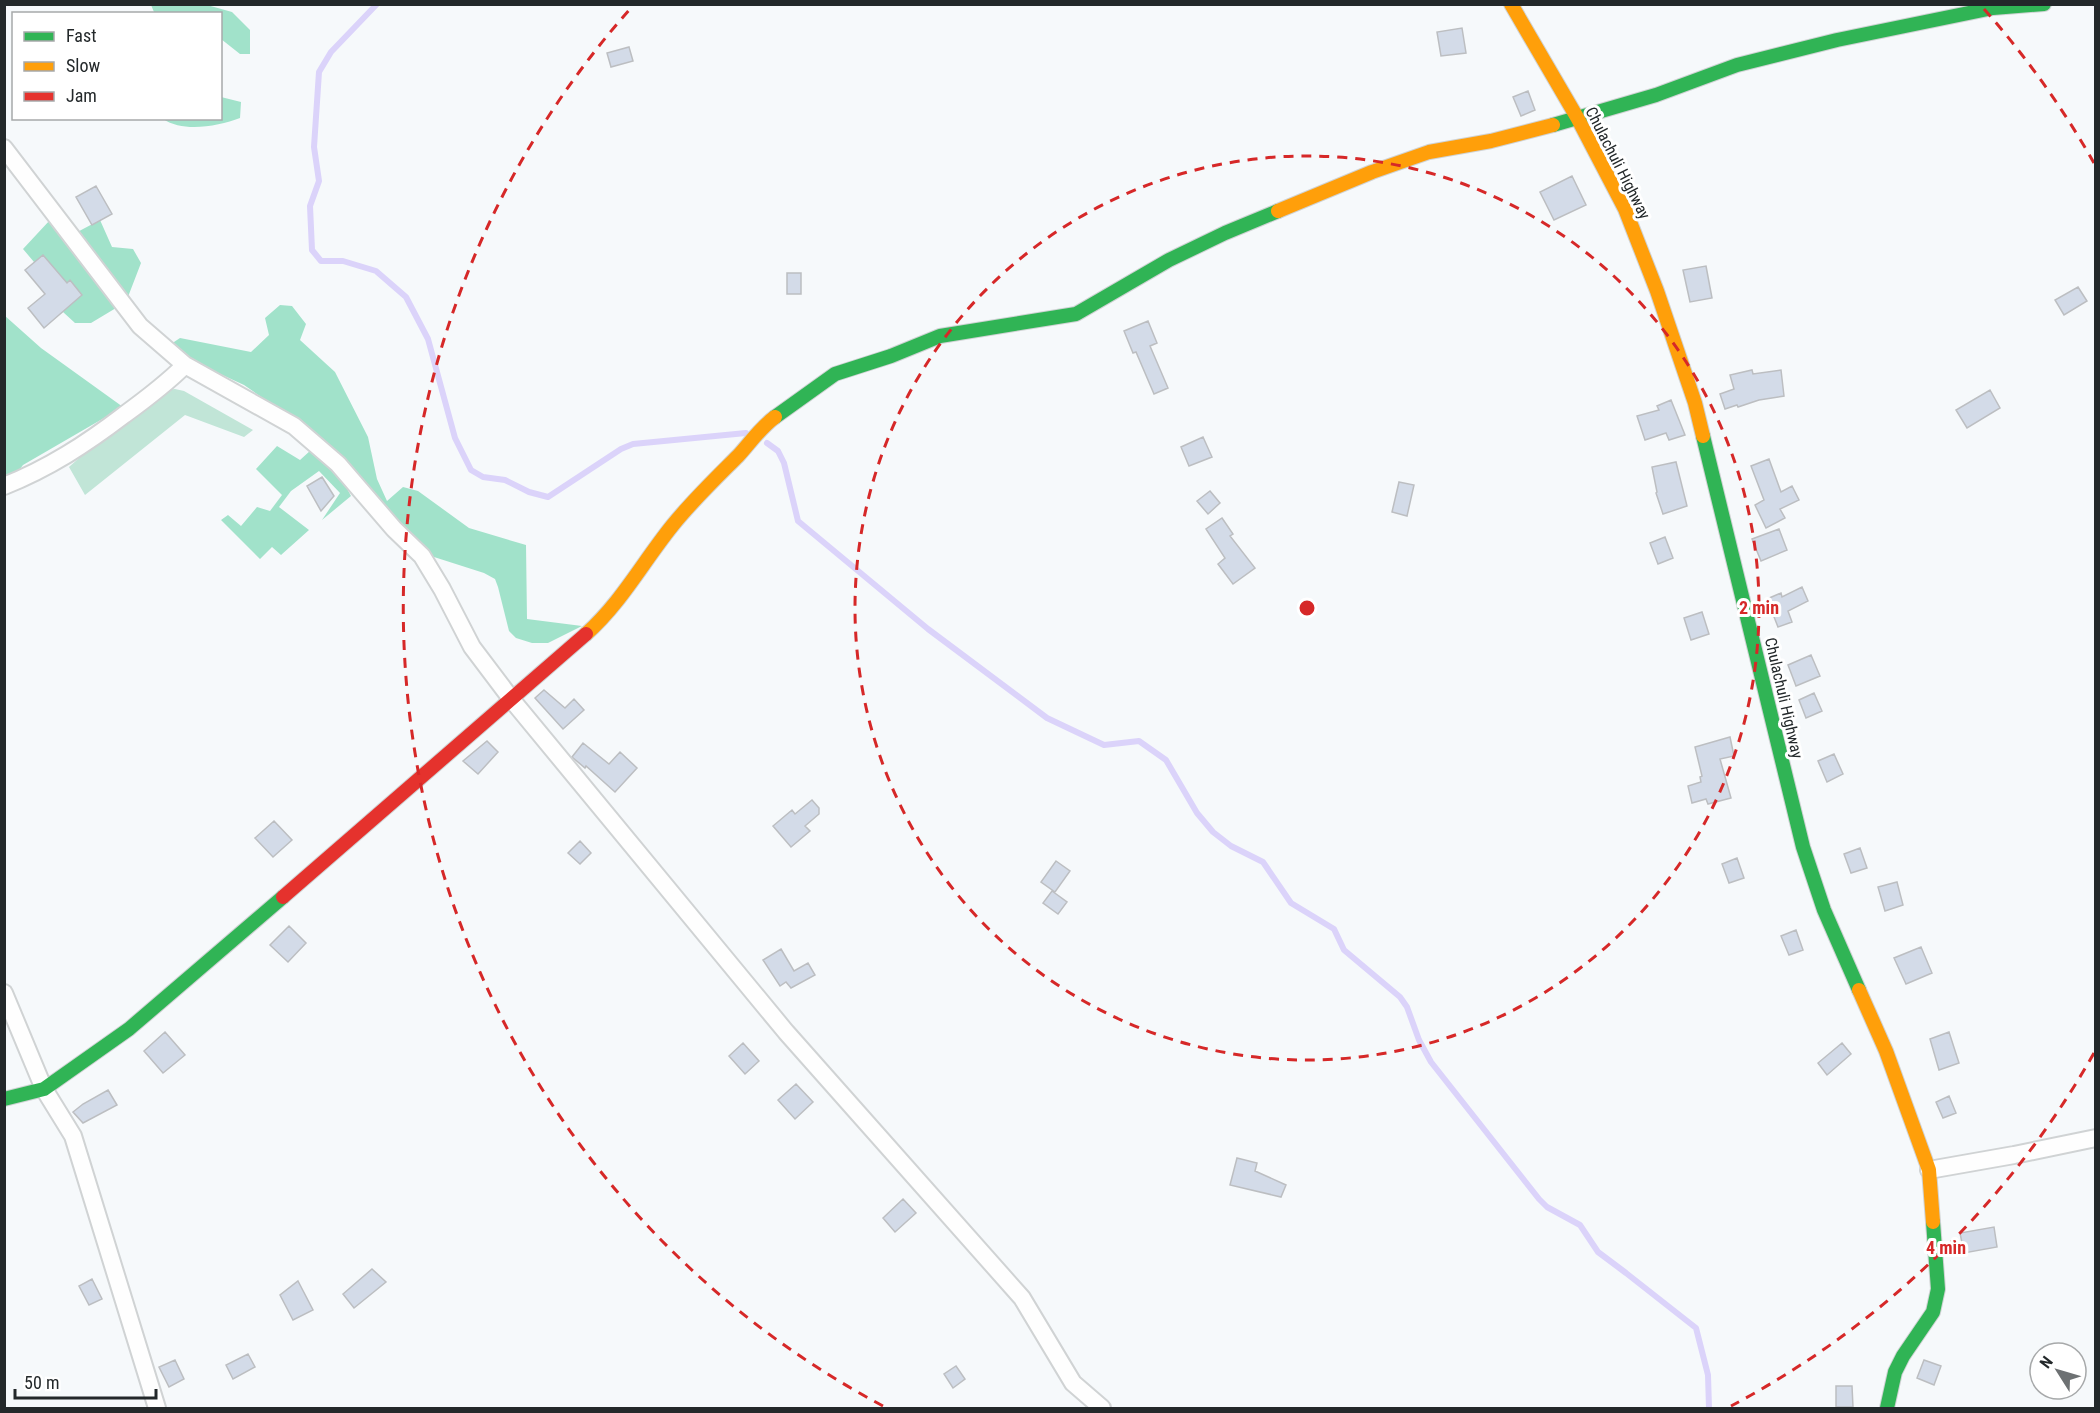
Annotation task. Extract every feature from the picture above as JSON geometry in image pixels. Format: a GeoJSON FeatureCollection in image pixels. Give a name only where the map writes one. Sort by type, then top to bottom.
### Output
{"type":"FeatureCollection","features":[{"type":"Feature","properties":{"kind":"street","name":"Chulachuli Highway"},"geometry":{"type":"LineString","coordinates":[[1511,4],[1578,119],[1625,209],[1657,291],[1695,403],[1803,847],[1824,910],[1886,1051],[1929,1170],[1938,1289],[1933,1312],[1903,1356],[1895,1372],[1887,1408]]}},
{"type":"Feature","properties":{"kind":"street"},"geometry":{"type":"LineString","coordinates":[[4,1099],[44,1089],[129,1029],[512,700],[603,619],[627,591],[670,527],[767,423],[835,374],[891,356],[940,336],[1076,314],[1168,260],[1235,229],[1372,172],[1429,152],[1491,141],[1578,119],[1656,95],[1737,65],[1826,43],[1993,8],[2044,4]]}},
{"type":"Feature","properties":{"kind":"street"},"geometry":{"type":"LineString","coordinates":[[4,148],[140,326],[185,365],[294,426],[338,464],[394,529],[422,556],[472,647],[512,700],[786,1032],[1022,1298],[1073,1383],[1102,1408]]}},
{"type":"Feature","properties":{"kind":"street"},"geometry":{"type":"LineString","coordinates":[[4,486],[60,460],[90,441],[165,385],[185,365]]}},
{"type":"Feature","properties":{"kind":"street"},"geometry":{"type":"LineString","coordinates":[[4,993],[44,1089],[73,1136],[157,1408]]}},
{"type":"Feature","properties":{"kind":"street"},"geometry":{"type":"LineString","coordinates":[[1929,1170],[2096,1138]]}},
{"type":"Feature","properties":{"kind":"green space"},"geometry":{"type":"Polygon","coordinates":[[[151,5],[207,5],[232,12],[250,30],[250,54],[240,54],[222,40],[222,12],[154,12],[151,5]]]}},
{"type":"Feature","properties":{"kind":"green space"},"geometry":{"type":"Polygon","coordinates":[[[222,97],[241,102],[240,118],[222,124],[191,127],[165,120],[222,120],[222,97]]]}},
{"type":"Feature","properties":{"kind":"green space"},"geometry":{"type":"Polygon","coordinates":[[[50,220],[68,237],[100,220],[112,247],[133,249],[141,263],[126,302],[91,323],[75,323],[63,312],[67,301],[23,249],[50,220]]]}},
{"type":"Feature","properties":{"kind":"green space"},"geometry":{"type":"Polygon","coordinates":[[[280,305],[292,306],[306,324],[300,340],[335,372],[368,437],[377,479],[387,501],[403,487],[418,491],[469,528],[526,545],[527,619],[582,626],[548,643],[532,643],[516,638],[509,631],[495,579],[484,573],[434,557],[392,517],[329,444],[244,385],[188,359],[168,346],[180,338],[251,352],[269,335],[265,318],[280,305]]]}},
{"type":"Feature","properties":{"kind":"green space"},"geometry":{"type":"Polygon","coordinates":[[[4,315],[41,348],[123,407],[23,465],[17,473],[5,476],[4,315]]]}},
{"type":"Feature","properties":{"kind":"green space"},"geometry":{"type":"Polygon","coordinates":[[[165,390],[184,391],[253,430],[244,437],[185,415],[85,495],[69,467],[105,435],[165,390]]]}},
{"type":"Feature","properties":{"kind":"green space"},"geometry":{"type":"Polygon","coordinates":[[[277,446],[300,460],[311,450],[343,481],[351,496],[322,520],[340,493],[319,471],[291,491],[279,507],[309,530],[281,555],[272,547],[260,559],[221,520],[228,515],[241,526],[257,507],[270,511],[282,495],[256,469],[277,446]]]}},
{"type":"Feature","properties":{"kind":"building"},"geometry":{"type":"Polygon","coordinates":[[[1462,28],[1466,53],[1441,56],[1437,32],[1462,28]]]}},
{"type":"Feature","properties":{"kind":"building"},"geometry":{"type":"Polygon","coordinates":[[[629,47],[633,61],[611,67],[607,53],[629,47]]]}},
{"type":"Feature","properties":{"kind":"building"},"geometry":{"type":"Polygon","coordinates":[[[1528,91],[1535,110],[1521,116],[1513,97],[1528,91]]]}},
{"type":"Feature","properties":{"kind":"building"},"geometry":{"type":"Polygon","coordinates":[[[1572,176],[1586,205],[1554,220],[1540,192],[1572,176]]]}},
{"type":"Feature","properties":{"kind":"building"},"geometry":{"type":"Polygon","coordinates":[[[96,186],[112,214],[92,225],[76,197],[96,186]]]}},
{"type":"Feature","properties":{"kind":"building"},"geometry":{"type":"Polygon","coordinates":[[[43,255],[67,283],[70,280],[82,295],[44,328],[28,308],[45,294],[25,270],[43,255]]]}},
{"type":"Feature","properties":{"kind":"building"},"geometry":{"type":"Polygon","coordinates":[[[1706,266],[1712,298],[1690,302],[1683,270],[1706,266]]]}},
{"type":"Feature","properties":{"kind":"building"},"geometry":{"type":"Polygon","coordinates":[[[787,273],[801,273],[801,294],[787,294],[787,273]]]}},
{"type":"Feature","properties":{"kind":"building"},"geometry":{"type":"Polygon","coordinates":[[[2078,287],[2087,301],[2064,315],[2055,300],[2078,287]]]}},
{"type":"Feature","properties":{"kind":"building"},"geometry":{"type":"Polygon","coordinates":[[[1148,321],[1157,343],[1150,346],[1168,388],[1154,394],[1136,352],[1133,353],[1124,331],[1148,321]]]}},
{"type":"Feature","properties":{"kind":"building"},"geometry":{"type":"Polygon","coordinates":[[[1752,370],[1753,374],[1781,370],[1784,396],[1725,409],[1720,394],[1734,389],[1730,375],[1752,370]]]}},
{"type":"Feature","properties":{"kind":"building"},"geometry":{"type":"Polygon","coordinates":[[[1990,390],[2000,408],[1967,428],[1956,410],[1990,390]]]}},
{"type":"Feature","properties":{"kind":"building"},"geometry":{"type":"Polygon","coordinates":[[[1671,400],[1685,435],[1669,440],[1666,433],[1645,440],[1637,416],[1659,410],[1657,406],[1671,400]]]}},
{"type":"Feature","properties":{"kind":"building"},"geometry":{"type":"Polygon","coordinates":[[[1203,437],[1212,457],[1189,466],[1181,447],[1203,437]]]}},
{"type":"Feature","properties":{"kind":"building"},"geometry":{"type":"Polygon","coordinates":[[[1769,459],[1781,492],[1792,486],[1799,500],[1780,509],[1785,518],[1766,528],[1755,505],[1764,500],[1751,466],[1769,459]]]}},
{"type":"Feature","properties":{"kind":"building"},"geometry":{"type":"Polygon","coordinates":[[[1676,462],[1687,506],[1663,514],[1656,493],[1652,467],[1676,462]]]}},
{"type":"Feature","properties":{"kind":"building"},"geometry":{"type":"Polygon","coordinates":[[[322,477],[334,496],[321,511],[307,486],[322,477]]]}},
{"type":"Feature","properties":{"kind":"building"},"geometry":{"type":"Polygon","coordinates":[[[1399,482],[1414,485],[1407,516],[1392,512],[1399,482]]]}},
{"type":"Feature","properties":{"kind":"building"},"geometry":{"type":"Polygon","coordinates":[[[1210,491],[1220,503],[1208,514],[1197,501],[1210,491]]]}},
{"type":"Feature","properties":{"kind":"building"},"geometry":{"type":"Polygon","coordinates":[[[1222,518],[1233,534],[1230,536],[1255,568],[1233,584],[1218,564],[1225,558],[1206,529],[1222,518]]]}},
{"type":"Feature","properties":{"kind":"building"},"geometry":{"type":"Polygon","coordinates":[[[1779,529],[1787,550],[1761,561],[1752,539],[1779,529]]]}},
{"type":"Feature","properties":{"kind":"building"},"geometry":{"type":"Polygon","coordinates":[[[1665,537],[1673,558],[1658,564],[1650,543],[1665,537]]]}},
{"type":"Feature","properties":{"kind":"building"},"geometry":{"type":"Polygon","coordinates":[[[1802,587],[1808,601],[1788,611],[1792,622],[1778,627],[1767,599],[1781,593],[1782,597],[1802,587]]]}},
{"type":"Feature","properties":{"kind":"building"},"geometry":{"type":"Polygon","coordinates":[[[1702,612],[1709,634],[1691,640],[1684,618],[1702,612]]]}},
{"type":"Feature","properties":{"kind":"building"},"geometry":{"type":"Polygon","coordinates":[[[1811,655],[1820,676],[1796,686],[1788,665],[1811,655]]]}},
{"type":"Feature","properties":{"kind":"building"},"geometry":{"type":"Polygon","coordinates":[[[544,690],[565,708],[574,699],[584,710],[563,729],[535,698],[544,690]]]}},
{"type":"Feature","properties":{"kind":"building"},"geometry":{"type":"Polygon","coordinates":[[[1814,693],[1822,711],[1806,718],[1799,700],[1814,693]]]}},
{"type":"Feature","properties":{"kind":"building"},"geometry":{"type":"Polygon","coordinates":[[[1730,737],[1734,756],[1720,759],[1731,798],[1708,804],[1706,799],[1692,803],[1688,786],[1701,782],[1700,777],[1702,776],[1695,747],[1730,737]]]}},
{"type":"Feature","properties":{"kind":"building"},"geometry":{"type":"Polygon","coordinates":[[[487,741],[498,752],[478,774],[463,761],[487,741]]]}},
{"type":"Feature","properties":{"kind":"building"},"geometry":{"type":"Polygon","coordinates":[[[583,743],[609,764],[620,752],[637,768],[615,792],[586,766],[585,768],[572,757],[583,743]]]}},
{"type":"Feature","properties":{"kind":"building"},"geometry":{"type":"Polygon","coordinates":[[[1834,754],[1843,774],[1827,782],[1818,761],[1834,754]]]}},
{"type":"Feature","properties":{"kind":"building"},"geometry":{"type":"Polygon","coordinates":[[[812,800],[819,808],[819,814],[805,826],[810,831],[791,847],[773,826],[792,810],[795,814],[812,800]]]}},
{"type":"Feature","properties":{"kind":"building"},"geometry":{"type":"Polygon","coordinates":[[[274,821],[292,840],[273,857],[255,838],[274,821]]]}},
{"type":"Feature","properties":{"kind":"building"},"geometry":{"type":"Polygon","coordinates":[[[580,841],[591,853],[580,864],[568,853],[580,841]]]}},
{"type":"Feature","properties":{"kind":"building"},"geometry":{"type":"Polygon","coordinates":[[[1860,848],[1867,868],[1851,873],[1844,854],[1860,848]]]}},
{"type":"Feature","properties":{"kind":"building"},"geometry":{"type":"Polygon","coordinates":[[[1737,858],[1744,878],[1729,883],[1722,864],[1737,858]]]}},
{"type":"Feature","properties":{"kind":"building"},"geometry":{"type":"Polygon","coordinates":[[[1056,861],[1070,871],[1055,892],[1041,882],[1056,861]]]}},
{"type":"Feature","properties":{"kind":"building"},"geometry":{"type":"Polygon","coordinates":[[[1897,882],[1903,905],[1885,911],[1878,887],[1897,882]]]}},
{"type":"Feature","properties":{"kind":"building"},"geometry":{"type":"Polygon","coordinates":[[[1052,891],[1067,902],[1058,914],[1043,903],[1052,891]]]}},
{"type":"Feature","properties":{"kind":"building"},"geometry":{"type":"Polygon","coordinates":[[[289,926],[306,943],[288,962],[270,945],[289,926]]]}},
{"type":"Feature","properties":{"kind":"building"},"geometry":{"type":"Polygon","coordinates":[[[1796,930],[1803,950],[1789,955],[1781,936],[1796,930]]]}},
{"type":"Feature","properties":{"kind":"building"},"geometry":{"type":"Polygon","coordinates":[[[1921,947],[1932,973],[1906,984],[1894,958],[1921,947]]]}},
{"type":"Feature","properties":{"kind":"building"},"geometry":{"type":"Polygon","coordinates":[[[781,949],[794,971],[808,963],[815,975],[791,988],[786,982],[780,986],[763,960],[781,949]]]}},
{"type":"Feature","properties":{"kind":"building"},"geometry":{"type":"Polygon","coordinates":[[[165,1032],[185,1055],[163,1073],[144,1051],[165,1032]]]}},
{"type":"Feature","properties":{"kind":"building"},"geometry":{"type":"Polygon","coordinates":[[[1949,1032],[1959,1063],[1939,1070],[1930,1039],[1949,1032]]]}},
{"type":"Feature","properties":{"kind":"building"},"geometry":{"type":"Polygon","coordinates":[[[743,1043],[759,1061],[745,1074],[729,1056],[743,1043]]]}},
{"type":"Feature","properties":{"kind":"building"},"geometry":{"type":"Polygon","coordinates":[[[1842,1043],[1851,1054],[1827,1075],[1818,1063],[1842,1043]]]}},
{"type":"Feature","properties":{"kind":"building"},"geometry":{"type":"Polygon","coordinates":[[[796,1084],[813,1102],[795,1119],[778,1100],[796,1084]]]}},
{"type":"Feature","properties":{"kind":"building"},"geometry":{"type":"Polygon","coordinates":[[[108,1090],[117,1105],[83,1123],[73,1112],[108,1090]]]}},
{"type":"Feature","properties":{"kind":"building"},"geometry":{"type":"Polygon","coordinates":[[[1949,1096],[1956,1113],[1943,1118],[1936,1102],[1949,1096]]]}},
{"type":"Feature","properties":{"kind":"building"},"geometry":{"type":"Polygon","coordinates":[[[1237,1158],[1257,1163],[1255,1171],[1286,1185],[1281,1197],[1230,1185],[1237,1158]]]}},
{"type":"Feature","properties":{"kind":"building"},"geometry":{"type":"Polygon","coordinates":[[[903,1199],[916,1213],[895,1232],[883,1218],[903,1199]]]}},
{"type":"Feature","properties":{"kind":"building"},"geometry":{"type":"Polygon","coordinates":[[[1994,1227],[1997,1247],[1964,1253],[1960,1233],[1994,1227]]]}},
{"type":"Feature","properties":{"kind":"building"},"geometry":{"type":"Polygon","coordinates":[[[372,1269],[386,1282],[354,1308],[343,1294],[372,1269]]]}},
{"type":"Feature","properties":{"kind":"building"},"geometry":{"type":"Polygon","coordinates":[[[92,1279],[102,1299],[89,1305],[79,1286],[92,1279]]]}},
{"type":"Feature","properties":{"kind":"building"},"geometry":{"type":"Polygon","coordinates":[[[298,1281],[313,1310],[293,1320],[280,1295],[298,1281]]]}},
{"type":"Feature","properties":{"kind":"building"},"geometry":{"type":"Polygon","coordinates":[[[248,1354],[255,1367],[233,1379],[226,1365],[248,1354]]]}},
{"type":"Feature","properties":{"kind":"building"},"geometry":{"type":"Polygon","coordinates":[[[175,1360],[184,1379],[169,1387],[159,1367],[175,1360]]]}},
{"type":"Feature","properties":{"kind":"building"},"geometry":{"type":"Polygon","coordinates":[[[1924,1360],[1941,1366],[1934,1385],[1917,1378],[1924,1360]]]}},
{"type":"Feature","properties":{"kind":"building"},"geometry":{"type":"Polygon","coordinates":[[[956,1366],[965,1379],[953,1388],[944,1374],[956,1366]]]}},
{"type":"Feature","properties":{"kind":"building"},"geometry":{"type":"Polygon","coordinates":[[[1836,1386],[1852,1386],[1853,1407],[1836,1407],[1836,1386]]]}},
{"type":"Feature","properties":{"kind":"waterway"},"geometry":{"type":"LineString","coordinates":[[377,4],[331,52],[319,72],[314,147],[319,181],[310,206],[312,250],[321,261],[343,261],[376,271],[406,297],[428,339],[455,438],[471,470],[483,477],[505,480],[529,492],[548,497],[621,449],[633,444],[746,433]]}},
{"type":"Feature","properties":{"kind":"waterway"},"geometry":{"type":"LineString","coordinates":[[767,443],[778,451],[784,463],[798,521],[928,629],[1047,718],[1104,745],[1139,741],[1166,760],[1197,813],[1213,832],[1231,846],[1263,862],[1291,903],[1334,929],[1344,950],[1400,997],[1407,1007],[1419,1040],[1431,1062],[1539,1199],[1547,1207],[1580,1225],[1598,1252],[1696,1328],[1708,1375],[1709,1408]]}},
{"type":"Feature","properties":{"kind":"traffic: fast"},"geometry":{"type":"LineString","coordinates":[[1553,125],[1656,95],[1737,65],[1837,40],[1993,8],[2044,4]]}},
{"type":"Feature","properties":{"kind":"traffic: fast"},"geometry":{"type":"LineString","coordinates":[[775,417],[835,374],[891,356],[940,336],[1076,314],[1169,260],[1278,211]]}},
{"type":"Feature","properties":{"kind":"traffic: fast"},"geometry":{"type":"LineString","coordinates":[[1703,436],[1803,847],[1824,910],[1859,990]]}},
{"type":"Feature","properties":{"kind":"traffic: fast"},"geometry":{"type":"LineString","coordinates":[[4,1099],[44,1089],[129,1029],[283,897]]}},
{"type":"Feature","properties":{"kind":"traffic: fast"},"geometry":{"type":"LineString","coordinates":[[1887,1408],[1895,1372],[1903,1356],[1933,1312],[1938,1289],[1933,1222]]}},
{"type":"Feature","properties":{"kind":"traffic: slow"},"geometry":{"type":"LineString","coordinates":[[1511,4],[1578,119],[1625,209],[1657,291],[1695,403],[1703,436]]}},
{"type":"Feature","properties":{"kind":"traffic: slow"},"geometry":{"type":"LineString","coordinates":[[1278,211],[1372,172],[1429,152],[1491,141],[1553,125]]}},
{"type":"Feature","properties":{"kind":"traffic: slow"},"geometry":{"type":"LineString","coordinates":[[586,634],[621,596],[680,517],[775,417]]}},
{"type":"Feature","properties":{"kind":"traffic: slow"},"geometry":{"type":"LineString","coordinates":[[1859,990],[1886,1051],[1929,1170],[1933,1222]]}},
{"type":"Feature","properties":{"kind":"traffic: jam"},"geometry":{"type":"LineString","coordinates":[[283,897],[586,634]]}}]}
